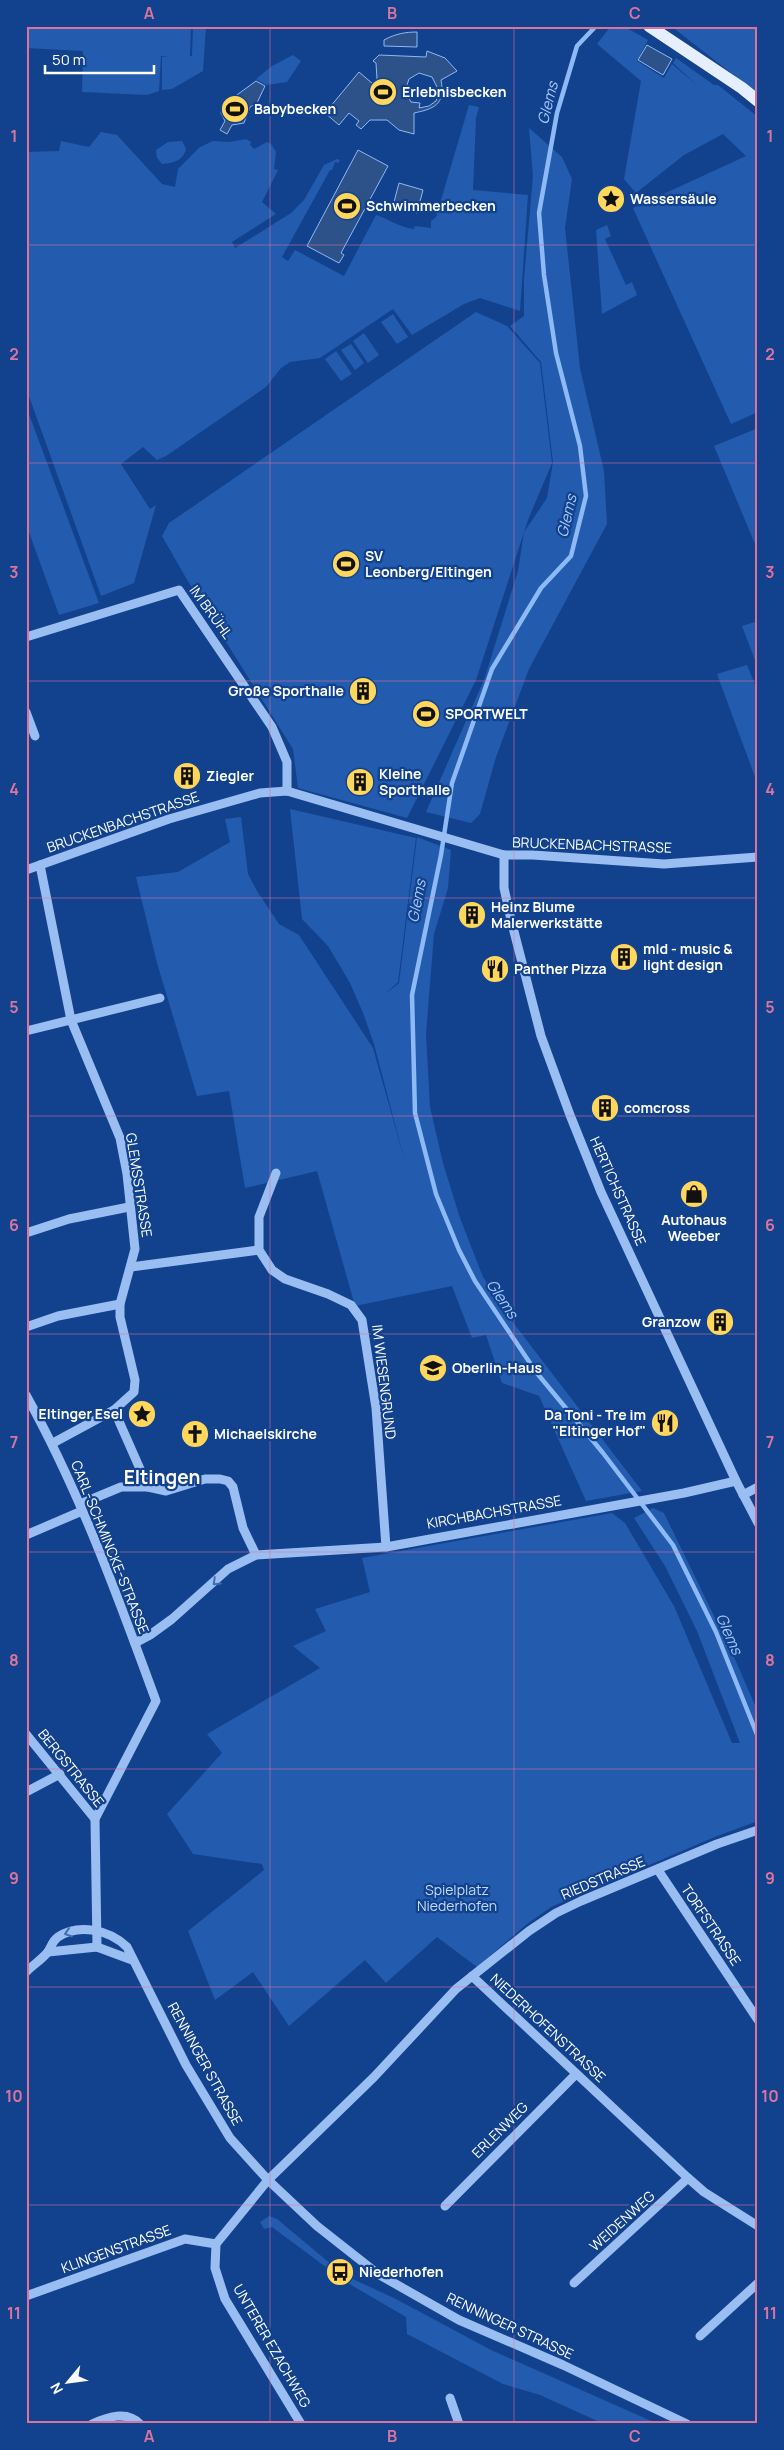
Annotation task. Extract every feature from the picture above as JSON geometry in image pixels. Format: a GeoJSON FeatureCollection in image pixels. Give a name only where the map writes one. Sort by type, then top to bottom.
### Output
{"type":"FeatureCollection","features":[{"type":"Feature","properties":{"kind":"main road"},"geometry":{"type":"LineString","coordinates":[[650,26],[742,88],[758,101]]}},
{"type":"Feature","properties":{"kind":"street","name":"IM BRÜHL"},"geometry":{"type":"LineString","coordinates":[[26,638],[179,590],[272,727],[287,762],[287,791]]}},
{"type":"Feature","properties":{"kind":"street"},"geometry":{"type":"LineString","coordinates":[[26,712],[35,736]]}},
{"type":"Feature","properties":{"kind":"street","name":"BRUCKENBACHSTRASSE"},"geometry":{"type":"LineString","coordinates":[[26,870],[169,820],[260,793],[287,791],[504,856],[533,855],[664,864],[758,857]]}},
{"type":"Feature","properties":{"kind":"street","name":"HERTICHSTRASSE"},"geometry":{"type":"LineString","coordinates":[[504,856],[504,888],[511,920],[541,1036],[567,1106],[601,1192],[736,1481],[758,1523]]}},
{"type":"Feature","properties":{"kind":"street","name":"GLEMSSTRASSE"},"geometry":{"type":"LineString","coordinates":[[40,865],[71,1020],[120,1138],[136,1249],[120,1304],[120,1317],[135,1380],[134,1392],[114,1410],[53,1443]]}},
{"type":"Feature","properties":{"kind":"street"},"geometry":{"type":"LineString","coordinates":[[26,1031],[160,998]]}},
{"type":"Feature","properties":{"kind":"street"},"geometry":{"type":"LineString","coordinates":[[131,1267],[260,1250],[259,1217],[276,1172]]}},
{"type":"Feature","properties":{"kind":"street"},"geometry":{"type":"LineString","coordinates":[[26,1233],[70,1220],[130,1207]]}},
{"type":"Feature","properties":{"kind":"street","name":"IM WIESENGRUND"},"geometry":{"type":"LineString","coordinates":[[260,1250],[272,1270],[285,1279],[328,1294],[351,1305],[362,1320],[376,1408],[386,1546]]}},
{"type":"Feature","properties":{"kind":"street"},"geometry":{"type":"LineString","coordinates":[[26,1326],[58,1316],[120,1304]]}},
{"type":"Feature","properties":{"kind":"street","name":"CARL-SCHMINCKE-STRASSE"},"geometry":{"type":"LineString","coordinates":[[26,1394],[53,1443],[81,1507],[135,1642],[156,1701],[95,1819]]}},
{"type":"Feature","properties":{"kind":"street"},"geometry":{"type":"LineString","coordinates":[[114,1410],[148,1486]]}},
{"type":"Feature","properties":{"kind":"street"},"geometry":{"type":"LineString","coordinates":[[26,1535],[121,1487],[148,1486],[166,1491],[205,1479],[220,1478],[228,1481],[233,1487],[243,1528],[256,1555]]}},
{"type":"Feature","properties":{"kind":"street","name":"KIRCHBACHSTRASSE"},"geometry":{"type":"LineString","coordinates":[[135,1642],[172,1619],[228,1569],[256,1555],[386,1546],[629,1503],[736,1481]]}},
{"type":"Feature","properties":{"kind":"street"},"geometry":{"type":"LineString","coordinates":[[743,1495],[758,1487]]}},
{"type":"Feature","properties":{"kind":"street","name":"BERGSTRASSE"},"geometry":{"type":"LineString","coordinates":[[26,1734],[95,1819]]}},
{"type":"Feature","properties":{"kind":"street"},"geometry":{"type":"LineString","coordinates":[[26,1792],[60,1774]]}},
{"type":"Feature","properties":{"kind":"street"},"geometry":{"type":"LineString","coordinates":[[95,1819],[97,1947]]}},
{"type":"Feature","properties":{"kind":"street","name":"RIEDSTRASSE"},"geometry":{"type":"LineString","coordinates":[[472,1976],[529,1931],[556,1913],[717,1844],[758,1830]]}},
{"type":"Feature","properties":{"kind":"street","name":"TORFSTRASSE"},"geometry":{"type":"LineString","coordinates":[[658,1870],[758,2020]]}},
{"type":"Feature","properties":{"kind":"street"},"geometry":{"type":"LineString","coordinates":[[26,1972],[48,1952],[52,1942],[58,1937],[70,1932],[97,1930]]}},
{"type":"Feature","properties":{"kind":"street","name":"RENNINGER STRASSE"},"geometry":{"type":"LineString","coordinates":[[97,1930],[121,1941],[127,1948],[186,2064],[225,2130],[268,2180],[317,2226],[378,2274],[459,2320],[563,2365],[687,2424]]}},
{"type":"Feature","properties":{"kind":"street"},"geometry":{"type":"LineString","coordinates":[[48,1952],[97,1947],[132,1960]]}},
{"type":"Feature","properties":{"kind":"street","name":"NIEDERHOFENSTRASSE"},"geometry":{"type":"LineString","coordinates":[[268,2180],[374,2077],[456,1989],[472,1976],[704,2192],[758,2226]]}},
{"type":"Feature","properties":{"kind":"street","name":"ERLENWEG"},"geometry":{"type":"LineString","coordinates":[[444,2206],[576,2074]]}},
{"type":"Feature","properties":{"kind":"street","name":"WEIDENWEG"},"geometry":{"type":"LineString","coordinates":[[574,2283],[688,2178]]}},
{"type":"Feature","properties":{"kind":"street"},"geometry":{"type":"LineString","coordinates":[[216,2244],[268,2180]]}},
{"type":"Feature","properties":{"kind":"street","name":"KLINGENSTRASSE"},"geometry":{"type":"LineString","coordinates":[[26,2296],[185,2238],[216,2244]]}},
{"type":"Feature","properties":{"kind":"street","name":"UNTERER EZACHWEG"},"geometry":{"type":"LineString","coordinates":[[216,2244],[215,2268],[225,2299],[301,2424]]}},
{"type":"Feature","properties":{"kind":"street"},"geometry":{"type":"LineString","coordinates":[[700,2336],[758,2283]]}},
{"type":"Feature","properties":{"kind":"street"},"geometry":{"type":"LineString","coordinates":[[450,2398],[459,2424]]}},
{"type":"Feature","properties":{"kind":"street"},"geometry":{"type":"LineString","coordinates":[[92,2424],[107,2417],[127,2416],[140,2424]]}},
{"type":"Feature","properties":{"kind":"green space"},"geometry":{"type":"Polygon","coordinates":[[[26,26],[191,26],[190,56],[192,56],[193,26],[206,26],[203,71],[172,89],[162,90],[162,57],[169,56],[161,56],[159,91],[147,95],[82,92],[83,51],[26,48],[26,26]]]}},
{"type":"Feature","properties":{"kind":"green space"},"geometry":{"type":"Polygon","coordinates":[[[611,26],[623,26],[648,40],[637,61],[664,78],[672,64],[698,86],[673,63],[676,58],[714,85],[718,85],[758,117],[758,412],[731,424],[633,208],[746,156],[723,134],[684,155],[636,193],[624,179],[641,81],[597,44],[611,26]]]}},
{"type":"Feature","properties":{"kind":"green space"},"geometry":{"type":"Polygon","coordinates":[[[671,26],[758,26],[758,94],[671,26]]]}},
{"type":"Feature","properties":{"kind":"green space"},"geometry":{"type":"Polygon","coordinates":[[[293,55],[301,61],[287,82],[266,85],[256,79],[272,66],[293,55]]]}},
{"type":"Feature","properties":{"kind":"green space"},"geometry":{"type":"Polygon","coordinates":[[[469,105],[479,107],[476,118],[473,190],[528,195],[520,311],[480,298],[464,304],[412,335],[393,309],[320,358],[290,362],[281,368],[266,387],[166,456],[157,460],[143,447],[121,464],[150,509],[156,505],[134,583],[101,596],[26,388],[26,152],[59,151],[61,141],[89,147],[101,132],[117,135],[162,184],[175,187],[178,169],[200,147],[213,141],[229,142],[246,139],[251,142],[250,145],[254,149],[267,142],[271,144],[276,152],[274,169],[278,170],[262,202],[276,214],[232,242],[235,248],[291,213],[304,200],[324,165],[337,159],[340,160],[338,163],[335,162],[332,170],[330,170],[282,257],[288,261],[295,250],[344,276],[376,215],[408,228],[414,229],[415,226],[431,228],[431,221],[436,217],[469,105]]]}},
{"type":"Feature","properties":{"kind":"green space"},"geometry":{"type":"Polygon","coordinates":[[[529,128],[562,157],[572,179],[565,228],[580,368],[604,471],[607,524],[529,669],[496,757],[480,814],[471,823],[426,812],[484,680],[518,571],[524,532],[547,498],[553,462],[541,362],[510,326],[524,316],[524,279],[533,176],[529,128]]]}},
{"type":"Feature","properties":{"kind":"green space"},"geometry":{"type":"Polygon","coordinates":[[[182,141],[186,149],[183,156],[174,162],[162,164],[157,158],[156,150],[168,142],[182,141]]]}},
{"type":"Feature","properties":{"kind":"green space"},"geometry":{"type":"Polygon","coordinates":[[[607,225],[611,236],[605,239],[626,285],[632,282],[637,295],[602,314],[596,230],[607,225]]]}},
{"type":"Feature","properties":{"kind":"green space","name":"SV Leonberg/Eltingen"},"geometry":{"type":"Polygon","coordinates":[[[476,312],[507,326],[540,363],[552,463],[528,520],[476,680],[407,818],[298,788],[293,749],[186,578],[162,536],[169,523],[476,312]]]}},
{"type":"Feature","properties":{"kind":"green space"},"geometry":{"type":"Polygon","coordinates":[[[393,314],[408,337],[397,344],[381,322],[393,314]]]}},
{"type":"Feature","properties":{"kind":"green space"},"geometry":{"type":"Polygon","coordinates":[[[364,333],[379,355],[368,363],[353,341],[364,333]]]}},
{"type":"Feature","properties":{"kind":"green space"},"geometry":{"type":"Polygon","coordinates":[[[351,344],[364,363],[355,370],[341,350],[351,344]]]}},
{"type":"Feature","properties":{"kind":"green space"},"geometry":{"type":"Polygon","coordinates":[[[336,351],[352,374],[341,381],[325,359],[336,351]]]}},
{"type":"Feature","properties":{"kind":"green space"},"geometry":{"type":"Polygon","coordinates":[[[26,406],[99,603],[59,615],[26,524],[26,406]]]}},
{"type":"Feature","properties":{"kind":"green space"},"geometry":{"type":"Polygon","coordinates":[[[758,428],[758,551],[714,446],[758,428]]]}},
{"type":"Feature","properties":{"kind":"green space"},"geometry":{"type":"Polygon","coordinates":[[[758,621],[758,668],[742,626],[758,621]]]}},
{"type":"Feature","properties":{"kind":"green space"},"geometry":{"type":"Polygon","coordinates":[[[747,665],[758,692],[758,785],[717,674],[747,665]]]}},
{"type":"Feature","properties":{"kind":"green space"},"geometry":{"type":"Polygon","coordinates":[[[290,809],[416,838],[398,982],[385,994],[399,983],[417,837],[451,850],[448,888],[434,934],[426,1034],[430,1107],[443,1163],[460,1218],[483,1277],[515,1325],[642,1491],[586,1501],[539,1396],[502,1383],[486,1335],[472,1338],[452,1286],[355,1306],[317,1171],[245,1188],[229,1091],[197,1096],[157,963],[136,877],[178,872],[230,842],[225,819],[241,817],[248,874],[257,891],[279,924],[299,935],[373,1048],[405,1162],[374,1044],[363,1013],[350,983],[328,946],[302,919],[290,809]]]}},
{"type":"Feature","properties":{"kind":"green space","name":"Spielplatz Niederhofen"},"geometry":{"type":"Polygon","coordinates":[[[653,1508],[664,1513],[734,1657],[758,1712],[758,1821],[717,1836],[551,1907],[527,1924],[477,1967],[437,1937],[386,1983],[365,1960],[289,2026],[253,1972],[215,2000],[188,1931],[264,1870],[262,1864],[193,1854],[167,1814],[222,1753],[207,1734],[320,1668],[293,1646],[326,1631],[315,1609],[370,1592],[362,1558],[612,1513],[625,1523],[674,1606],[732,1743],[740,1743],[697,1631],[665,1566],[634,1518],[653,1508]]]}},
{"type":"Feature","properties":{"kind":"green space"},"geometry":{"type":"Polygon","coordinates":[[[269,2216],[277,2219],[344,2275],[394,2298],[491,2350],[658,2424],[604,2424],[540,2395],[503,2384],[407,2334],[406,2317],[346,2282],[272,2227],[264,2229],[260,2222],[269,2216]]]}},
{"type":"Feature","properties":{"kind":"shaded area"},"geometry":{"type":"Polygon","coordinates":[[[417,32],[417,47],[384,46],[384,40],[392,36],[417,32]]]}},
{"type":"Feature","properties":{"kind":"shaded area"},"geometry":{"type":"Polygon","coordinates":[[[647,45],[672,59],[663,75],[638,60],[647,45]]]}},
{"type":"Feature","properties":{"kind":"shaded area","name":"Erlebnisbecken"},"geometry":{"type":"Polygon","coordinates":[[[427,51],[445,58],[457,71],[441,80],[442,95],[436,104],[427,110],[414,113],[414,134],[399,130],[387,120],[370,120],[361,129],[356,125],[359,121],[349,113],[339,125],[325,113],[359,72],[373,84],[377,79],[376,63],[373,61],[379,55],[426,57],[427,51]],[[419,73],[409,79],[405,91],[411,102],[420,103],[419,108],[429,106],[436,101],[439,91],[432,77],[419,73]]]}},
{"type":"Feature","properties":{"kind":"shaded area","name":"Babybecken"},"geometry":{"type":"Polygon","coordinates":[[[256,81],[265,86],[257,103],[250,107],[244,123],[232,125],[227,134],[220,130],[225,121],[221,113],[223,105],[256,81]]]}},
{"type":"Feature","properties":{"kind":"shaded area","name":"Schwimmerbecken"},"geometry":{"type":"Polygon","coordinates":[[[358,150],[388,166],[341,253],[344,255],[339,263],[307,246],[358,150]]]}},
{"type":"Feature","properties":{"kind":"shaded area"},"geometry":{"type":"Polygon","coordinates":[[[399,183],[423,190],[417,213],[393,206],[399,183]]]}},
{"type":"Feature","properties":{"kind":"waterway","name":"Glems"},"geometry":{"type":"LineString","coordinates":[[596,26],[577,46],[557,113],[539,213],[544,275],[556,353],[580,446],[586,496],[571,556],[541,588],[492,669],[452,783],[441,855],[412,995],[415,1113],[436,1194],[459,1250],[475,1281],[536,1372],[603,1453],[673,1545],[716,1632],[758,1737]]}},
{"type":"Feature","properties":{"kind":"place","name":"Erlebnisbecken"},"geometry":{"type":"Point","coordinates":[383,92]}},
{"type":"Feature","properties":{"kind":"place","name":"Babybecken"},"geometry":{"type":"Point","coordinates":[235,109]}},
{"type":"Feature","properties":{"kind":"place","name":"Wassersäule"},"geometry":{"type":"Point","coordinates":[611,199]}},
{"type":"Feature","properties":{"kind":"place","name":"Schwimmerbecken"},"geometry":{"type":"Point","coordinates":[347,206]}},
{"type":"Feature","properties":{"kind":"place","name":"SV Leonberg/Eltingen"},"geometry":{"type":"Point","coordinates":[346,564]}},
{"type":"Feature","properties":{"kind":"place","name":"Große Sporthalle"},"geometry":{"type":"Point","coordinates":[363,691]}},
{"type":"Feature","properties":{"kind":"place","name":"SPORTWELT"},"geometry":{"type":"Point","coordinates":[426,714]}},
{"type":"Feature","properties":{"kind":"place","name":"Ziegler"},"geometry":{"type":"Point","coordinates":[187,776]}},
{"type":"Feature","properties":{"kind":"place","name":"Kleine Sporthalle"},"geometry":{"type":"Point","coordinates":[360,782]}},
{"type":"Feature","properties":{"kind":"place","name":"Heinz Blume Malerwerkstätte"},"geometry":{"type":"Point","coordinates":[472,915]}},
{"type":"Feature","properties":{"kind":"place","name":"mld - music & light design"},"geometry":{"type":"Point","coordinates":[624,957]}},
{"type":"Feature","properties":{"kind":"place","name":"Panther Pizza"},"geometry":{"type":"Point","coordinates":[495,969]}},
{"type":"Feature","properties":{"kind":"place","name":"comcross"},"geometry":{"type":"Point","coordinates":[605,1108]}},
{"type":"Feature","properties":{"kind":"place","name":"Autohaus Weeber"},"geometry":{"type":"Point","coordinates":[694,1194]}},
{"type":"Feature","properties":{"kind":"place","name":"Granzow"},"geometry":{"type":"Point","coordinates":[720,1322]}},
{"type":"Feature","properties":{"kind":"place","name":"Oberlin-Haus"},"geometry":{"type":"Point","coordinates":[433,1368]}},
{"type":"Feature","properties":{"kind":"place","name":"Eltinger Esel"},"geometry":{"type":"Point","coordinates":[142,1414]}},
{"type":"Feature","properties":{"kind":"place","name":"Da Toni - Tre im \"Eltinger Hof\""},"geometry":{"type":"Point","coordinates":[665,1423]}},
{"type":"Feature","properties":{"kind":"place","name":"Michaelskirche"},"geometry":{"type":"Point","coordinates":[195,1434]}},
{"type":"Feature","properties":{"kind":"place","name":"Niederhofen"},"geometry":{"type":"Point","coordinates":[340,2272]}},
{"type":"Feature","properties":{"kind":"district","name":"Eltingen"},"geometry":{"type":"Point","coordinates":[162,1477]}}]}
